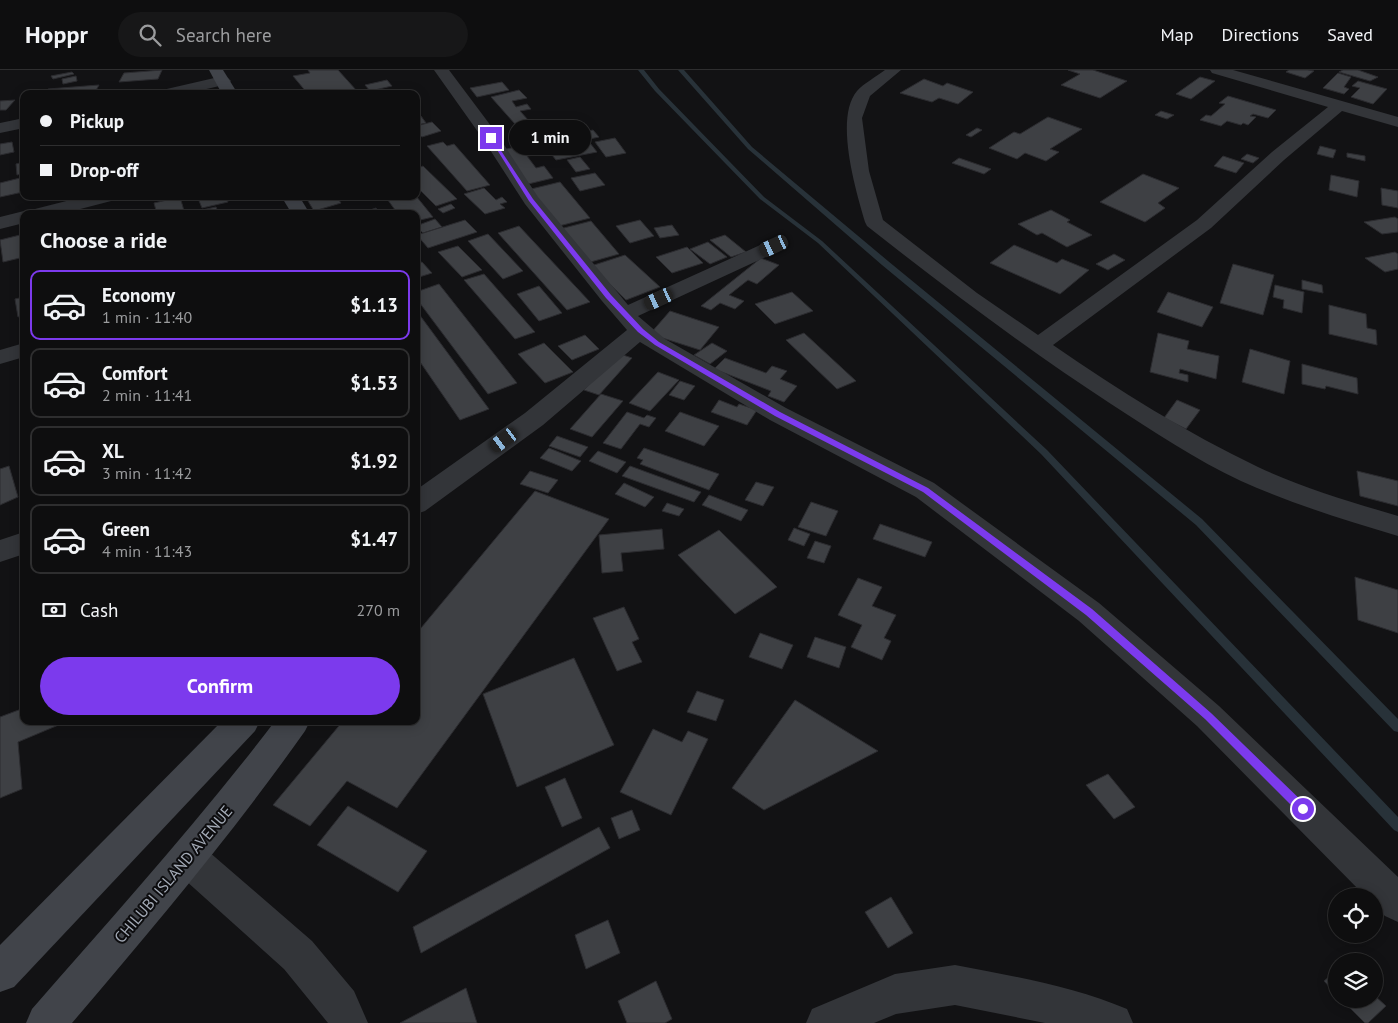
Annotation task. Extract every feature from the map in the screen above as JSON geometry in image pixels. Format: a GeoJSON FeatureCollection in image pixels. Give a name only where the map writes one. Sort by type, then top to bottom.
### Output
{"type":"FeatureCollection","features":[{"type":"Feature","properties":{"kind":"street"},"geometry":{"type":"LineString","coordinates":[[441,70],[491,138],[531,200],[608,297],[657,344],[778,414],[925,490],[1081,606],[1208,716],[1398,903]]}},
{"type":"Feature","properties":{"kind":"street"},"geometry":{"type":"LineString","coordinates":[[894,70],[863,94],[854,118],[860,171],[874,222],[970,297],[1038,345],[1175,434],[1250,474],[1328,505],[1398,526]]}},
{"type":"Feature","properties":{"kind":"street"},"geometry":{"type":"LineString","coordinates":[[1217,70],[1398,122]]}},
{"type":"Feature","properties":{"kind":"street"},"geometry":{"type":"LineString","coordinates":[[183,90],[223,82]]}},
{"type":"Feature","properties":{"kind":"street"},"geometry":{"type":"LineString","coordinates":[[1038,345],[1204,224],[1278,156],[1340,105]]}},
{"type":"Feature","properties":{"kind":"street"},"geometry":{"type":"LineString","coordinates":[[0,128],[20,124]]}},
{"type":"Feature","properties":{"kind":"street"},"geometry":{"type":"LineString","coordinates":[[54,210],[93,200]]}},
{"type":"Feature","properties":{"kind":"street"},"geometry":{"type":"LineString","coordinates":[[0,223],[20,218]]}},
{"type":"Feature","properties":{"kind":"street"},"geometry":{"type":"LineString","coordinates":[[420,501],[534,419],[633,322],[774,246]]}},
{"type":"Feature","properties":{"kind":"street"},"geometry":{"type":"LineString","coordinates":[[0,357],[20,351]]}},
{"type":"Feature","properties":{"kind":"street"},"geometry":{"type":"LineString","coordinates":[[0,551],[20,544]]}},
{"type":"Feature","properties":{"kind":"street"},"geometry":{"type":"LineString","coordinates":[[0,973],[240,725]]}},
{"type":"Feature","properties":{"kind":"street","name":"CHILUBI ISLAND AVENUE"},"geometry":{"type":"LineString","coordinates":[[46,1023],[188,858],[249,782],[291,725]]}},
{"type":"Feature","properties":{"kind":"street"},"geometry":{"type":"LineString","coordinates":[[188,858],[298,955],[340,1005],[348,1023]]}},
{"type":"Feature","properties":{"kind":"street"},"geometry":{"type":"LineString","coordinates":[[826,1023],[895,994],[955,986],[1034,1000],[1113,1023]]}},
{"type":"Feature","properties":{"kind":"building"},"geometry":{"type":"Polygon","coordinates":[[[162,70],[158,79],[119,82],[124,73],[162,70]]]}},
{"type":"Feature","properties":{"kind":"building"},"geometry":{"type":"Polygon","coordinates":[[[308,70],[338,70],[356,90],[305,90],[293,76],[310,73],[308,70]]]}},
{"type":"Feature","properties":{"kind":"building"},"geometry":{"type":"Polygon","coordinates":[[[1068,70],[1093,70],[1127,81],[1100,98],[1061,85],[1080,74],[1068,70]]]}},
{"type":"Feature","properties":{"kind":"building"},"geometry":{"type":"Polygon","coordinates":[[[1289,70],[1314,71],[1305,78],[1286,72],[1289,70]]]}},
{"type":"Feature","properties":{"kind":"building"},"geometry":{"type":"Polygon","coordinates":[[[1343,70],[1358,70],[1378,77],[1370,81],[1339,72],[1343,70]]]}},
{"type":"Feature","properties":{"kind":"building"},"geometry":{"type":"Polygon","coordinates":[[[72,72],[74,74],[53,79],[51,76],[72,72]]]}},
{"type":"Feature","properties":{"kind":"building"},"geometry":{"type":"Polygon","coordinates":[[[1338,73],[1351,77],[1344,87],[1349,89],[1344,94],[1323,88],[1338,73]]]}},
{"type":"Feature","properties":{"kind":"building"},"geometry":{"type":"Polygon","coordinates":[[[76,76],[77,81],[63,84],[62,79],[76,76]]]}},
{"type":"Feature","properties":{"kind":"building"},"geometry":{"type":"Polygon","coordinates":[[[1200,77],[1215,81],[1191,99],[1176,94],[1200,77]]]}},
{"type":"Feature","properties":{"kind":"building"},"geometry":{"type":"Polygon","coordinates":[[[924,79],[943,86],[947,83],[973,92],[958,104],[939,98],[932,102],[900,93],[924,79]]]}},
{"type":"Feature","properties":{"kind":"building"},"geometry":{"type":"Polygon","coordinates":[[[387,80],[392,86],[369,90],[365,85],[387,80]]]}},
{"type":"Feature","properties":{"kind":"building"},"geometry":{"type":"Polygon","coordinates":[[[1358,81],[1387,89],[1373,104],[1351,97],[1360,88],[1352,86],[1358,81]]]}},
{"type":"Feature","properties":{"kind":"building"},"geometry":{"type":"Polygon","coordinates":[[[502,82],[509,90],[477,97],[470,88],[502,82]]]}},
{"type":"Feature","properties":{"kind":"building"},"geometry":{"type":"Polygon","coordinates":[[[99,85],[96,90],[48,89],[99,85]]]}},
{"type":"Feature","properties":{"kind":"building"},"geometry":{"type":"Polygon","coordinates":[[[519,90],[527,98],[512,101],[516,107],[527,104],[531,109],[520,111],[529,121],[515,124],[491,97],[519,90]]]}},
{"type":"Feature","properties":{"kind":"building"},"geometry":{"type":"Polygon","coordinates":[[[1228,96],[1276,110],[1268,118],[1253,114],[1250,116],[1256,117],[1248,125],[1227,121],[1221,126],[1200,120],[1206,115],[1211,116],[1225,104],[1219,103],[1228,96]]]}},
{"type":"Feature","properties":{"kind":"building"},"geometry":{"type":"Polygon","coordinates":[[[15,100],[6,110],[0,110],[0,101],[15,100]]]}},
{"type":"Feature","properties":{"kind":"building"},"geometry":{"type":"Polygon","coordinates":[[[1161,111],[1174,115],[1167,119],[1155,115],[1161,111]]]}},
{"type":"Feature","properties":{"kind":"building"},"geometry":{"type":"Polygon","coordinates":[[[420,116],[421,116],[426,123],[420,124],[420,116]]]}},
{"type":"Feature","properties":{"kind":"building"},"geometry":{"type":"Polygon","coordinates":[[[1048,117],[1082,129],[1050,149],[1059,152],[1046,161],[1025,153],[1017,159],[989,148],[1014,132],[1020,134],[1048,117]]]}},
{"type":"Feature","properties":{"kind":"building"},"geometry":{"type":"Polygon","coordinates":[[[554,120],[562,130],[521,138],[514,127],[554,120]]]}},
{"type":"Feature","properties":{"kind":"building"},"geometry":{"type":"Polygon","coordinates":[[[432,122],[441,131],[422,137],[420,135],[420,125],[432,122]]]}},
{"type":"Feature","properties":{"kind":"building"},"geometry":{"type":"Polygon","coordinates":[[[977,128],[982,130],[971,137],[966,135],[977,128]]]}},
{"type":"Feature","properties":{"kind":"building"},"geometry":{"type":"Polygon","coordinates":[[[593,130],[599,137],[585,140],[578,133],[593,130]]]}},
{"type":"Feature","properties":{"kind":"building"},"geometry":{"type":"Polygon","coordinates":[[[573,133],[582,145],[590,143],[597,152],[556,160],[548,150],[554,149],[547,138],[573,133]]]}},
{"type":"Feature","properties":{"kind":"building"},"geometry":{"type":"Polygon","coordinates":[[[615,138],[626,153],[606,157],[595,142],[615,138]]]}},
{"type":"Feature","properties":{"kind":"building"},"geometry":{"type":"Polygon","coordinates":[[[12,142],[14,152],[0,155],[0,144],[12,142]]]}},
{"type":"Feature","properties":{"kind":"building"},"geometry":{"type":"Polygon","coordinates":[[[443,142],[447,146],[454,144],[490,185],[467,191],[427,146],[443,142]]]}},
{"type":"Feature","properties":{"kind":"building"},"geometry":{"type":"Polygon","coordinates":[[[527,144],[535,155],[527,156],[536,168],[544,166],[553,178],[524,185],[499,151],[527,144]]]}},
{"type":"Feature","properties":{"kind":"building"},"geometry":{"type":"Polygon","coordinates":[[[1320,146],[1336,150],[1333,158],[1317,154],[1320,146]]]}},
{"type":"Feature","properties":{"kind":"building"},"geometry":{"type":"Polygon","coordinates":[[[1347,153],[1365,156],[1365,161],[1347,157],[1347,153]]]}},
{"type":"Feature","properties":{"kind":"building"},"geometry":{"type":"Polygon","coordinates":[[[1247,154],[1259,158],[1253,163],[1241,159],[1247,154]]]}},
{"type":"Feature","properties":{"kind":"building"},"geometry":{"type":"Polygon","coordinates":[[[1223,156],[1244,163],[1236,173],[1214,166],[1223,156]]]}},
{"type":"Feature","properties":{"kind":"building"},"geometry":{"type":"Polygon","coordinates":[[[580,157],[590,169],[576,172],[567,160],[580,157]]]}},
{"type":"Feature","properties":{"kind":"building"},"geometry":{"type":"Polygon","coordinates":[[[959,158],[991,169],[984,174],[952,163],[959,158]]]}},
{"type":"Feature","properties":{"kind":"building"},"geometry":{"type":"Polygon","coordinates":[[[20,163],[20,174],[17,175],[16,164],[20,163]]]}},
{"type":"Feature","properties":{"kind":"building"},"geometry":{"type":"Polygon","coordinates":[[[423,166],[457,199],[436,206],[420,190],[420,167],[423,166]]]}},
{"type":"Feature","properties":{"kind":"building"},"geometry":{"type":"Polygon","coordinates":[[[595,173],[605,185],[580,191],[571,178],[595,173]]]}},
{"type":"Feature","properties":{"kind":"building"},"geometry":{"type":"Polygon","coordinates":[[[1143,174],[1179,188],[1158,203],[1165,208],[1145,222],[1100,202],[1143,174]]]}},
{"type":"Feature","properties":{"kind":"building"},"geometry":{"type":"Polygon","coordinates":[[[1331,175],[1359,181],[1357,197],[1329,190],[1331,175]]]}},
{"type":"Feature","properties":{"kind":"building"},"geometry":{"type":"Polygon","coordinates":[[[20,178],[20,193],[0,197],[0,183],[20,178]]]}},
{"type":"Feature","properties":{"kind":"building"},"geometry":{"type":"Polygon","coordinates":[[[560,182],[590,218],[555,227],[527,190],[560,182]]]}},
{"type":"Feature","properties":{"kind":"building"},"geometry":{"type":"Polygon","coordinates":[[[484,188],[496,200],[502,197],[507,202],[500,204],[505,208],[485,214],[464,194],[484,188]]]}},
{"type":"Feature","properties":{"kind":"building"},"geometry":{"type":"Polygon","coordinates":[[[1381,188],[1398,191],[1398,208],[1382,205],[1381,188]]]}},
{"type":"Feature","properties":{"kind":"building"},"geometry":{"type":"Polygon","coordinates":[[[167,200],[181,200],[184,210],[156,210],[154,203],[167,200]]]}},
{"type":"Feature","properties":{"kind":"building"},"geometry":{"type":"Polygon","coordinates":[[[199,200],[227,200],[228,202],[202,208],[199,200]]]}},
{"type":"Feature","properties":{"kind":"building"},"geometry":{"type":"Polygon","coordinates":[[[307,200],[339,200],[341,203],[317,210],[313,210],[307,200]]]}},
{"type":"Feature","properties":{"kind":"building"},"geometry":{"type":"Polygon","coordinates":[[[388,200],[419,200],[433,217],[420,220],[420,210],[395,210],[388,200]]]}},
{"type":"Feature","properties":{"kind":"building"},"geometry":{"type":"Polygon","coordinates":[[[451,204],[455,208],[443,213],[438,209],[451,204]]]}},
{"type":"Feature","properties":{"kind":"building"},"geometry":{"type":"Polygon","coordinates":[[[216,207],[217,210],[202,210],[216,207]]]}},
{"type":"Feature","properties":{"kind":"building"},"geometry":{"type":"Polygon","coordinates":[[[1051,210],[1070,220],[1067,222],[1092,235],[1067,247],[1042,233],[1037,235],[1018,224],[1051,210]]]}},
{"type":"Feature","properties":{"kind":"building"},"geometry":{"type":"Polygon","coordinates":[[[1395,217],[1398,219],[1398,232],[1382,234],[1364,222],[1395,217]]]}},
{"type":"Feature","properties":{"kind":"building"},"geometry":{"type":"Polygon","coordinates":[[[435,219],[442,227],[423,233],[420,230],[420,225],[435,219]]]}},
{"type":"Feature","properties":{"kind":"building"},"geometry":{"type":"Polygon","coordinates":[[[465,220],[477,232],[428,248],[420,239],[420,234],[465,220]]]}},
{"type":"Feature","properties":{"kind":"building"},"geometry":{"type":"Polygon","coordinates":[[[640,220],[654,236],[630,243],[616,226],[640,220]]]}},
{"type":"Feature","properties":{"kind":"building"},"geometry":{"type":"Polygon","coordinates":[[[591,221],[619,254],[587,263],[560,229],[591,221]]]}},
{"type":"Feature","properties":{"kind":"building"},"geometry":{"type":"Polygon","coordinates":[[[672,225],[679,235],[660,238],[654,228],[672,225]]]}},
{"type":"Feature","properties":{"kind":"building"},"geometry":{"type":"Polygon","coordinates":[[[519,226],[590,302],[567,310],[498,233],[519,226]]]}},
{"type":"Feature","properties":{"kind":"building"},"geometry":{"type":"Polygon","coordinates":[[[488,234],[523,271],[503,279],[468,241],[488,234]]]}},
{"type":"Feature","properties":{"kind":"building"},"geometry":{"type":"Polygon","coordinates":[[[20,235],[20,258],[3,262],[0,240],[20,235]]]}},
{"type":"Feature","properties":{"kind":"building"},"geometry":{"type":"Polygon","coordinates":[[[725,235],[746,252],[731,257],[710,240],[725,235]]]}},
{"type":"Feature","properties":{"kind":"building"},"geometry":{"type":"Polygon","coordinates":[[[708,242],[727,257],[710,264],[690,249],[708,242]]]}},
{"type":"Feature","properties":{"kind":"building"},"geometry":{"type":"Polygon","coordinates":[[[1014,245],[1057,263],[1062,259],[1089,270],[1060,294],[990,263],[1014,245]]]}},
{"type":"Feature","properties":{"kind":"building"},"geometry":{"type":"Polygon","coordinates":[[[458,246],[482,270],[462,277],[438,252],[458,246]]]}},
{"type":"Feature","properties":{"kind":"building"},"geometry":{"type":"Polygon","coordinates":[[[687,247],[703,263],[672,273],[656,257],[687,247]]]}},
{"type":"Feature","properties":{"kind":"building"},"geometry":{"type":"Polygon","coordinates":[[[1395,252],[1398,254],[1398,269],[1385,272],[1365,258],[1395,252]]]}},
{"type":"Feature","properties":{"kind":"building"},"geometry":{"type":"Polygon","coordinates":[[[1114,254],[1125,260],[1108,270],[1096,264],[1114,254]]]}},
{"type":"Feature","properties":{"kind":"building"},"geometry":{"type":"Polygon","coordinates":[[[625,255],[660,287],[626,300],[591,266],[625,255]]]}},
{"type":"Feature","properties":{"kind":"building"},"geometry":{"type":"Polygon","coordinates":[[[761,258],[779,265],[757,284],[748,280],[729,295],[744,301],[735,309],[720,303],[711,310],[701,306],[761,258]]]}},
{"type":"Feature","properties":{"kind":"building"},"geometry":{"type":"Polygon","coordinates":[[[420,262],[422,262],[432,273],[420,277],[420,262]]]}},
{"type":"Feature","properties":{"kind":"building"},"geometry":{"type":"Polygon","coordinates":[[[1233,264],[1274,275],[1263,315],[1220,303],[1233,264]]]}},
{"type":"Feature","properties":{"kind":"building"},"geometry":{"type":"Polygon","coordinates":[[[484,274],[535,332],[515,339],[464,280],[484,274]]]}},
{"type":"Feature","properties":{"kind":"building"},"geometry":{"type":"Polygon","coordinates":[[[1302,280],[1322,285],[1323,293],[1302,289],[1302,280]]]}},
{"type":"Feature","properties":{"kind":"building"},"geometry":{"type":"Polygon","coordinates":[[[439,284],[517,383],[488,394],[420,303],[420,291],[439,284]]]}},
{"type":"Feature","properties":{"kind":"building"},"geometry":{"type":"Polygon","coordinates":[[[1275,285],[1304,292],[1302,313],[1283,308],[1284,300],[1273,297],[1275,285]]]}},
{"type":"Feature","properties":{"kind":"building"},"geometry":{"type":"Polygon","coordinates":[[[539,286],[562,313],[539,321],[517,294],[539,286]]]}},
{"type":"Feature","properties":{"kind":"building"},"geometry":{"type":"Polygon","coordinates":[[[792,292],[813,311],[775,324],[755,304],[792,292]]]}},
{"type":"Feature","properties":{"kind":"building"},"geometry":{"type":"Polygon","coordinates":[[[1168,292],[1213,307],[1202,327],[1157,312],[1168,292]]]}},
{"type":"Feature","properties":{"kind":"building"},"geometry":{"type":"Polygon","coordinates":[[[20,298],[20,316],[18,317],[15,299],[20,298]]]}},
{"type":"Feature","properties":{"kind":"building"},"geometry":{"type":"Polygon","coordinates":[[[1329,305],[1366,314],[1367,328],[1376,330],[1377,345],[1329,334],[1329,305]]]}},
{"type":"Feature","properties":{"kind":"building"},"geometry":{"type":"Polygon","coordinates":[[[670,311],[719,327],[700,350],[650,334],[670,311]]]}},
{"type":"Feature","properties":{"kind":"building"},"geometry":{"type":"Polygon","coordinates":[[[420,315],[489,409],[460,420],[420,362],[420,315]]]}},
{"type":"Feature","properties":{"kind":"building"},"geometry":{"type":"Polygon","coordinates":[[[804,333],[856,381],[837,389],[786,340],[804,333]]]}},
{"type":"Feature","properties":{"kind":"building"},"geometry":{"type":"Polygon","coordinates":[[[1158,333],[1189,341],[1187,349],[1219,356],[1216,379],[1180,369],[1179,373],[1188,375],[1188,382],[1150,372],[1158,333]]]}},
{"type":"Feature","properties":{"kind":"building"},"geometry":{"type":"Polygon","coordinates":[[[585,335],[599,349],[572,360],[558,346],[585,335]]]}},
{"type":"Feature","properties":{"kind":"building"},"geometry":{"type":"Polygon","coordinates":[[[544,343],[573,372],[545,383],[518,354],[544,343]]]}},
{"type":"Feature","properties":{"kind":"building"},"geometry":{"type":"Polygon","coordinates":[[[712,343],[727,351],[710,364],[694,355],[712,343]]]}},
{"type":"Feature","properties":{"kind":"building"},"geometry":{"type":"Polygon","coordinates":[[[1250,349],[1290,361],[1284,394],[1242,382],[1250,349]]]}},
{"type":"Feature","properties":{"kind":"building"},"geometry":{"type":"Polygon","coordinates":[[[617,353],[632,358],[599,395],[584,390],[617,353]]]}},
{"type":"Feature","properties":{"kind":"building"},"geometry":{"type":"Polygon","coordinates":[[[725,358],[766,373],[772,366],[787,371],[780,379],[797,386],[784,402],[768,396],[771,391],[714,369],[725,358]]]}},
{"type":"Feature","properties":{"kind":"building"},"geometry":{"type":"Polygon","coordinates":[[[1302,364],[1357,378],[1358,394],[1326,386],[1325,389],[1302,384],[1302,364]]]}},
{"type":"Feature","properties":{"kind":"building"},"geometry":{"type":"Polygon","coordinates":[[[658,372],[679,380],[650,411],[629,403],[658,372]]]}},
{"type":"Feature","properties":{"kind":"building"},"geometry":{"type":"Polygon","coordinates":[[[680,381],[695,386],[684,400],[669,395],[680,381]]]}},
{"type":"Feature","properties":{"kind":"building"},"geometry":{"type":"Polygon","coordinates":[[[601,394],[623,401],[592,437],[570,429],[601,394]]]}},
{"type":"Feature","properties":{"kind":"building"},"geometry":{"type":"Polygon","coordinates":[[[719,400],[737,407],[739,404],[757,410],[747,425],[711,412],[719,400]]]}},
{"type":"Feature","properties":{"kind":"building"},"geometry":{"type":"Polygon","coordinates":[[[1177,400],[1200,410],[1186,429],[1164,418],[1177,400]]]}},
{"type":"Feature","properties":{"kind":"building"},"geometry":{"type":"Polygon","coordinates":[[[627,412],[644,418],[647,415],[656,418],[649,427],[640,424],[621,449],[603,443],[627,412]]]}},
{"type":"Feature","properties":{"kind":"building"},"geometry":{"type":"Polygon","coordinates":[[[680,412],[719,426],[704,446],[665,431],[680,412]]]}},
{"type":"Feature","properties":{"kind":"building"},"geometry":{"type":"Polygon","coordinates":[[[557,436],[588,447],[580,457],[549,446],[557,436]]]}},
{"type":"Feature","properties":{"kind":"building"},"geometry":{"type":"Polygon","coordinates":[[[549,448],[581,461],[572,471],[540,458],[549,448]]]}},
{"type":"Feature","properties":{"kind":"building"},"geometry":{"type":"Polygon","coordinates":[[[644,448],[719,474],[709,490],[640,464],[643,460],[637,458],[644,448]]]}},
{"type":"Feature","properties":{"kind":"building"},"geometry":{"type":"Polygon","coordinates":[[[598,451],[626,462],[617,473],[589,461],[598,451]]]}},
{"type":"Feature","properties":{"kind":"building"},"geometry":{"type":"Polygon","coordinates":[[[9,466],[18,497],[0,505],[0,469],[9,466]]]}},
{"type":"Feature","properties":{"kind":"building"},"geometry":{"type":"Polygon","coordinates":[[[630,466],[701,492],[694,502],[622,476],[630,466]]]}},
{"type":"Feature","properties":{"kind":"building"},"geometry":{"type":"Polygon","coordinates":[[[530,471],[558,480],[548,493],[520,484],[530,471]]]}},
{"type":"Feature","properties":{"kind":"building"},"geometry":{"type":"Polygon","coordinates":[[[1357,471],[1398,481],[1398,506],[1360,496],[1357,471]]]}},
{"type":"Feature","properties":{"kind":"building"},"geometry":{"type":"Polygon","coordinates":[[[756,482],[774,487],[763,506],[745,500],[756,482]]]}},
{"type":"Feature","properties":{"kind":"building"},"geometry":{"type":"Polygon","coordinates":[[[624,483],[654,497],[645,507],[615,494],[624,483]]]}},
{"type":"Feature","properties":{"kind":"building"},"geometry":{"type":"Polygon","coordinates":[[[535,491],[609,519],[397,808],[347,781],[310,826],[273,805],[340,725],[420,725],[420,629],[535,491]]]}},
{"type":"Feature","properties":{"kind":"building"},"geometry":{"type":"Polygon","coordinates":[[[709,495],[748,510],[741,521],[702,505],[709,495]]]}},
{"type":"Feature","properties":{"kind":"building"},"geometry":{"type":"Polygon","coordinates":[[[811,502],[838,511],[826,536],[798,527],[811,502]]]}},
{"type":"Feature","properties":{"kind":"building"},"geometry":{"type":"Polygon","coordinates":[[[667,503],[684,509],[679,516],[662,511],[667,503]]]}},
{"type":"Feature","properties":{"kind":"building"},"geometry":{"type":"Polygon","coordinates":[[[880,524],[932,542],[925,557],[873,539],[880,524]]]}},
{"type":"Feature","properties":{"kind":"building"},"geometry":{"type":"Polygon","coordinates":[[[794,528],[810,534],[804,546],[788,540],[794,528]]]}},
{"type":"Feature","properties":{"kind":"building"},"geometry":{"type":"Polygon","coordinates":[[[662,529],[664,549],[621,553],[623,571],[602,573],[599,535],[662,529]]]}},
{"type":"Feature","properties":{"kind":"building"},"geometry":{"type":"Polygon","coordinates":[[[719,530],[777,587],[735,614],[678,555],[719,530]]]}},
{"type":"Feature","properties":{"kind":"building"},"geometry":{"type":"Polygon","coordinates":[[[815,541],[831,546],[824,563],[807,558],[815,541]]]}},
{"type":"Feature","properties":{"kind":"building"},"geometry":{"type":"Polygon","coordinates":[[[1355,577],[1398,590],[1398,633],[1358,620],[1355,577]]]}},
{"type":"Feature","properties":{"kind":"building"},"geometry":{"type":"Polygon","coordinates":[[[858,578],[882,587],[872,606],[896,615],[884,638],[891,641],[882,660],[851,647],[862,625],[838,615],[858,578]]]}},
{"type":"Feature","properties":{"kind":"building"},"geometry":{"type":"Polygon","coordinates":[[[624,607],[639,639],[632,642],[642,662],[617,671],[593,618],[624,607]]]}},
{"type":"Feature","properties":{"kind":"building"},"geometry":{"type":"Polygon","coordinates":[[[760,633],[793,645],[782,669],[749,657],[760,633]]]}},
{"type":"Feature","properties":{"kind":"building"},"geometry":{"type":"Polygon","coordinates":[[[815,637],[846,647],[839,668],[807,657],[815,637]]]}},
{"type":"Feature","properties":{"kind":"building"},"geometry":{"type":"Polygon","coordinates":[[[574,658],[614,745],[517,787],[483,694],[574,658]]]}},
{"type":"Feature","properties":{"kind":"building"},"geometry":{"type":"Polygon","coordinates":[[[697,691],[724,700],[716,721],[687,712],[697,691]]]}},
{"type":"Feature","properties":{"kind":"building"},"geometry":{"type":"Polygon","coordinates":[[[795,700],[878,751],[764,810],[732,788],[795,700]]]}},
{"type":"Feature","properties":{"kind":"building"},"geometry":{"type":"Polygon","coordinates":[[[20,710],[20,725],[58,725],[18,742],[22,789],[0,798],[0,717],[20,710]]]}},
{"type":"Feature","properties":{"kind":"building"},"geometry":{"type":"Polygon","coordinates":[[[653,729],[682,742],[688,731],[708,739],[671,815],[620,792],[653,729]]]}},
{"type":"Feature","properties":{"kind":"building"},"geometry":{"type":"Polygon","coordinates":[[[1108,774],[1135,807],[1114,819],[1086,785],[1108,774]]]}},
{"type":"Feature","properties":{"kind":"building"},"geometry":{"type":"Polygon","coordinates":[[[565,778],[582,818],[562,827],[545,787],[565,778]]]}},
{"type":"Feature","properties":{"kind":"building"},"geometry":{"type":"Polygon","coordinates":[[[348,806],[427,851],[398,892],[317,845],[348,806]]]}},
{"type":"Feature","properties":{"kind":"building"},"geometry":{"type":"Polygon","coordinates":[[[632,810],[640,830],[619,839],[611,818],[632,810]]]}},
{"type":"Feature","properties":{"kind":"building"},"geometry":{"type":"Polygon","coordinates":[[[599,827],[610,848],[421,953],[413,927],[599,827]]]}},
{"type":"Feature","properties":{"kind":"building"},"geometry":{"type":"Polygon","coordinates":[[[891,897],[913,933],[888,948],[865,912],[891,897]]]}},
{"type":"Feature","properties":{"kind":"building"},"geometry":{"type":"Polygon","coordinates":[[[608,920],[620,953],[586,969],[575,935],[608,920]]]}},
{"type":"Feature","properties":{"kind":"building"},"geometry":{"type":"Polygon","coordinates":[[[656,981],[672,1019],[665,1023],[627,1023],[618,1001],[656,981]]]}},
{"type":"Feature","properties":{"kind":"building"},"geometry":{"type":"Polygon","coordinates":[[[466,988],[477,1023],[400,1023],[466,988]]]}},
{"type":"Feature","properties":{"kind":"building"},"geometry":{"type":"Polygon","coordinates":[[[1383,1003],[1386,1006],[1368,1023],[1365,1023],[1350,1008],[1383,1008],[1383,1003]]]}},
{"type":"Feature","properties":{"kind":"waterway"},"geometry":{"type":"LineString","coordinates":[[641,70],[657,90],[762,198],[820,242],[1044,452],[1398,826]]}},
{"type":"Feature","properties":{"kind":"waterway"},"geometry":{"type":"LineString","coordinates":[[681,70],[750,148],[885,263],[1199,522],[1398,727]]}},
{"type":"Feature","properties":{"kind":"route"},"geometry":{"type":"LineString","coordinates":[[491,138],[531,200],[608,297],[640,330],[657,344],[778,414],[925,490],[1089,612],[1208,716],[1303,809]]}}]}
